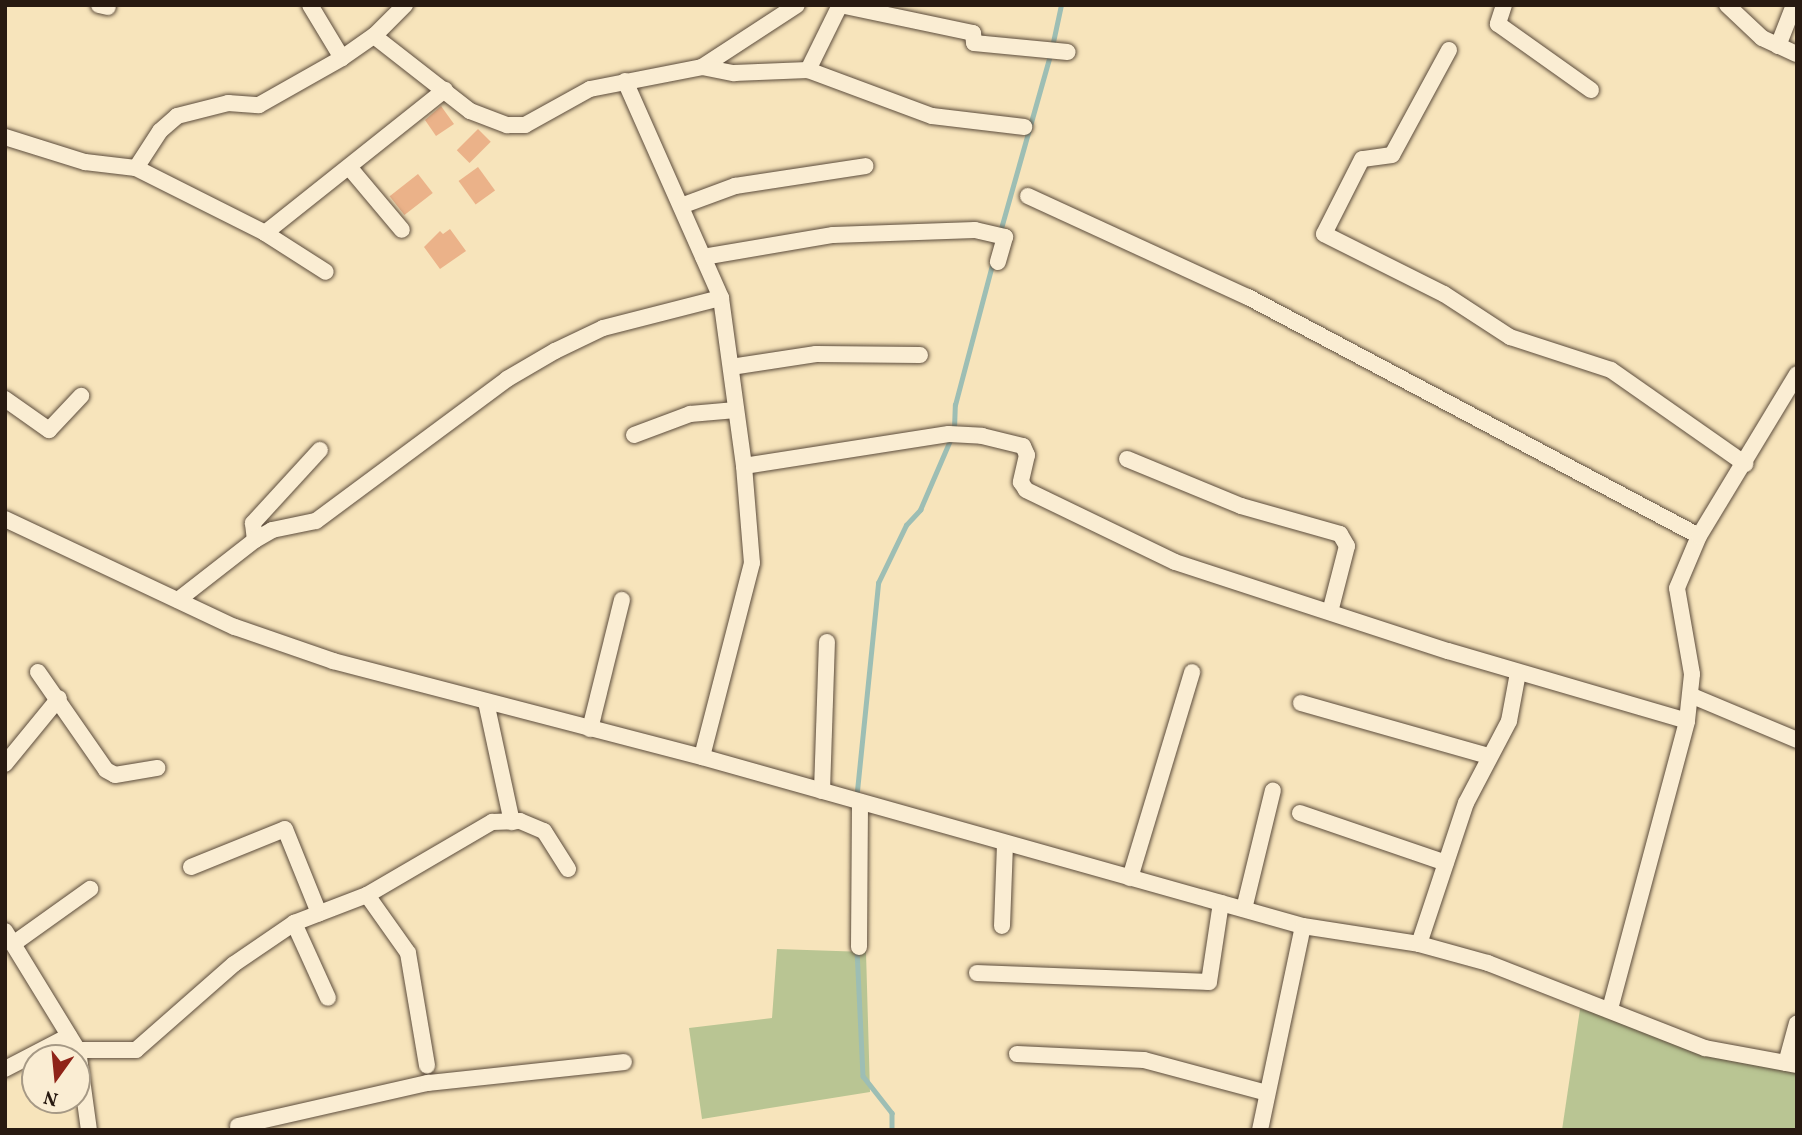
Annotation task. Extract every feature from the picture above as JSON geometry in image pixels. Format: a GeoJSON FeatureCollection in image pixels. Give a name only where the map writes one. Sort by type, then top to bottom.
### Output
{"type":"FeatureCollection","features":[{"type":"Feature","properties":{"kind":"street"},"geometry":{"type":"LineString","coordinates":[[310,5],[342,58]]}},
{"type":"Feature","properties":{"kind":"street"},"geometry":{"type":"LineString","coordinates":[[136,168],[160,131],[177,116],[228,103],[259,105],[342,58],[374,36],[405,5]]}},
{"type":"Feature","properties":{"kind":"street"},"geometry":{"type":"LineString","coordinates":[[702,67],[797,5]]}},
{"type":"Feature","properties":{"kind":"street"},"geometry":{"type":"LineString","coordinates":[[808,69],[840,5],[973,33],[974,43],[1058,50]]}},
{"type":"Feature","properties":{"kind":"street"},"geometry":{"type":"LineString","coordinates":[[1504,5],[1497,24],[1591,90]]}},
{"type":"Feature","properties":{"kind":"street"},"geometry":{"type":"LineString","coordinates":[[1727,5],[1762,38],[1797,54]]}},
{"type":"Feature","properties":{"kind":"street"},"geometry":{"type":"LineString","coordinates":[[1778,46],[1794,5]]}},
{"type":"Feature","properties":{"kind":"street"},"geometry":{"type":"LineString","coordinates":[[374,36],[470,111],[507,125],[525,125],[590,89],[702,67],[734,73],[808,69],[932,116],[1024,127]]}},
{"type":"Feature","properties":{"kind":"street"},"geometry":{"type":"LineString","coordinates":[[1449,50],[1392,155],[1362,159],[1324,234],[1444,294],[1510,337],[1611,370],[1745,464]]}},
{"type":"Feature","properties":{"kind":"street"},"geometry":{"type":"LineString","coordinates":[[625,81],[721,298],[744,466],[752,563],[702,757]]}},
{"type":"Feature","properties":{"kind":"street"},"geometry":{"type":"LineString","coordinates":[[265,233],[446,90]]}},
{"type":"Feature","properties":{"kind":"street"},"geometry":{"type":"LineString","coordinates":[[5,137],[85,162],[136,168],[265,233],[326,272]]}},
{"type":"Feature","properties":{"kind":"street"},"geometry":{"type":"LineString","coordinates":[[681,206],[735,186],[865,166]]}},
{"type":"Feature","properties":{"kind":"street"},"geometry":{"type":"LineString","coordinates":[[349,167],[402,230]]}},
{"type":"Feature","properties":{"kind":"street"},"geometry":{"type":"LineString","coordinates":[[1028,196],[1248,297],[1699,536]]}},
{"type":"Feature","properties":{"kind":"street"},"geometry":{"type":"LineString","coordinates":[[703,257],[833,235],[975,230],[1000,236],[998,262]]}},
{"type":"Feature","properties":{"kind":"street"},"geometry":{"type":"LineString","coordinates":[[178,600],[255,540],[272,530],[316,521],[507,379],[555,351],[603,328],[721,298]]}},
{"type":"Feature","properties":{"kind":"street"},"geometry":{"type":"LineString","coordinates":[[731,367],[816,355],[920,355]]}},
{"type":"Feature","properties":{"kind":"street"},"geometry":{"type":"LineString","coordinates":[[1610,1009],[1687,722],[1692,674],[1677,588],[1699,536],[1797,374]]}},
{"type":"Feature","properties":{"kind":"street"},"geometry":{"type":"LineString","coordinates":[[5,399],[49,430],[81,396]]}},
{"type":"Feature","properties":{"kind":"street"},"geometry":{"type":"LineString","coordinates":[[634,435],[690,414],[736,410]]}},
{"type":"Feature","properties":{"kind":"street"},"geometry":{"type":"LineString","coordinates":[[744,466],[953,435],[982,436],[1023,446],[1027,455],[1023,487],[1084,521],[1175,562],[1518,673],[1687,722]]}},
{"type":"Feature","properties":{"kind":"street"},"geometry":{"type":"LineString","coordinates":[[255,540],[253,523],[320,450]]}},
{"type":"Feature","properties":{"kind":"street"},"geometry":{"type":"LineString","coordinates":[[1127,459],[1241,506],[1340,534],[1347,546],[1330,612]]}},
{"type":"Feature","properties":{"kind":"street"},"geometry":{"type":"LineString","coordinates":[[5,519],[275,643],[486,702],[702,757],[1303,926],[1419,944],[1488,963],[1705,1048],[1792,1064],[1797,1023]]}},
{"type":"Feature","properties":{"kind":"street"},"geometry":{"type":"LineString","coordinates":[[590,729],[622,600]]}},
{"type":"Feature","properties":{"kind":"street"},"geometry":{"type":"LineString","coordinates":[[822,791],[827,642]]}},
{"type":"Feature","properties":{"kind":"street"},"geometry":{"type":"LineString","coordinates":[[38,672],[59,698],[106,770],[115,775],[157,768]]}},
{"type":"Feature","properties":{"kind":"street"},"geometry":{"type":"LineString","coordinates":[[1130,878],[1192,672]]}},
{"type":"Feature","properties":{"kind":"street"},"geometry":{"type":"LineString","coordinates":[[1419,944],[1466,803],[1488,756],[1509,721],[1518,693],[1518,673]]}},
{"type":"Feature","properties":{"kind":"street"},"geometry":{"type":"LineString","coordinates":[[1689,695],[1797,740]]}},
{"type":"Feature","properties":{"kind":"street"},"geometry":{"type":"LineString","coordinates":[[5,764],[59,698]]}},
{"type":"Feature","properties":{"kind":"street"},"geometry":{"type":"LineString","coordinates":[[486,702],[512,822]]}},
{"type":"Feature","properties":{"kind":"street"},"geometry":{"type":"LineString","coordinates":[[1301,703],[1488,756]]}},
{"type":"Feature","properties":{"kind":"street"},"geometry":{"type":"LineString","coordinates":[[1244,909],[1273,790]]}},
{"type":"Feature","properties":{"kind":"street"},"geometry":{"type":"LineString","coordinates":[[859,947],[860,802]]}},
{"type":"Feature","properties":{"kind":"street"},"geometry":{"type":"LineString","coordinates":[[1300,813],[1446,863]]}},
{"type":"Feature","properties":{"kind":"street"},"geometry":{"type":"LineString","coordinates":[[91,1050],[136,1050],[234,964],[294,922],[367,895],[492,822],[512,822],[544,831],[568,869]]}},
{"type":"Feature","properties":{"kind":"street"},"geometry":{"type":"LineString","coordinates":[[191,867],[285,829],[319,913]]}},
{"type":"Feature","properties":{"kind":"street"},"geometry":{"type":"LineString","coordinates":[[1002,926],[1005,843]]}},
{"type":"Feature","properties":{"kind":"street"},"geometry":{"type":"LineString","coordinates":[[74,1044],[9,938],[90,889]]}},
{"type":"Feature","properties":{"kind":"street"},"geometry":{"type":"LineString","coordinates":[[367,895],[408,953],[427,1065]]}},
{"type":"Feature","properties":{"kind":"street"},"geometry":{"type":"LineString","coordinates":[[977,973],[1209,982],[1221,903]]}},
{"type":"Feature","properties":{"kind":"street"},"geometry":{"type":"LineString","coordinates":[[294,922],[328,998]]}},
{"type":"Feature","properties":{"kind":"street"},"geometry":{"type":"LineString","coordinates":[[1260,1130],[1303,926]]}},
{"type":"Feature","properties":{"kind":"street"},"geometry":{"type":"LineString","coordinates":[[5,1069],[69,1036]]}},
{"type":"Feature","properties":{"kind":"street"},"geometry":{"type":"LineString","coordinates":[[1017,1054],[1144,1060],[1267,1093]]}},
{"type":"Feature","properties":{"kind":"street"},"geometry":{"type":"LineString","coordinates":[[238,1126],[428,1083],[624,1062]]}},
{"type":"Feature","properties":{"kind":"green space"},"geometry":{"type":"Polygon","coordinates":[[[777,949],[866,952],[870,1092],[702,1119],[689,1028],[772,1018],[777,949]]]}},
{"type":"Feature","properties":{"kind":"green space"},"geometry":{"type":"Polygon","coordinates":[[[1580,1009],[1797,1064],[1797,1130],[1562,1130],[1580,1009]]]}},
{"type":"Feature","properties":{"kind":"building"},"geometry":{"type":"Polygon","coordinates":[[[441,106],[454,124],[436,136],[425,120],[441,106]]]}},
{"type":"Feature","properties":{"kind":"building"},"geometry":{"type":"Polygon","coordinates":[[[478,129],[491,142],[470,163],[457,150],[478,129]]]}},
{"type":"Feature","properties":{"kind":"building"},"geometry":{"type":"Polygon","coordinates":[[[478,167],[495,190],[476,205],[459,181],[478,167]]]}},
{"type":"Feature","properties":{"kind":"building"},"geometry":{"type":"Polygon","coordinates":[[[418,174],[433,193],[404,215],[390,196],[418,174]]]}},
{"type":"Feature","properties":{"kind":"building"},"geometry":{"type":"Polygon","coordinates":[[[450,229],[466,251],[440,269],[424,247],[440,231],[443,234],[450,229]]]}},
{"type":"Feature","properties":{"kind":"waterway"},"geometry":{"type":"LineString","coordinates":[[1052,47],[1061,5]]}},
{"type":"Feature","properties":{"kind":"waterway"},"geometry":{"type":"LineString","coordinates":[[1000,232],[1050,55]]}},
{"type":"Feature","properties":{"kind":"waterway"},"geometry":{"type":"LineString","coordinates":[[954,429],[955,405],[993,261]]}},
{"type":"Feature","properties":{"kind":"waterway"},"geometry":{"type":"LineString","coordinates":[[857,791],[878,583],[906,525],[920,510],[951,438]]}},
{"type":"Feature","properties":{"kind":"waterway"},"geometry":{"type":"LineString","coordinates":[[857,949],[863,1076],[892,1113],[892,1130]]}}]}
